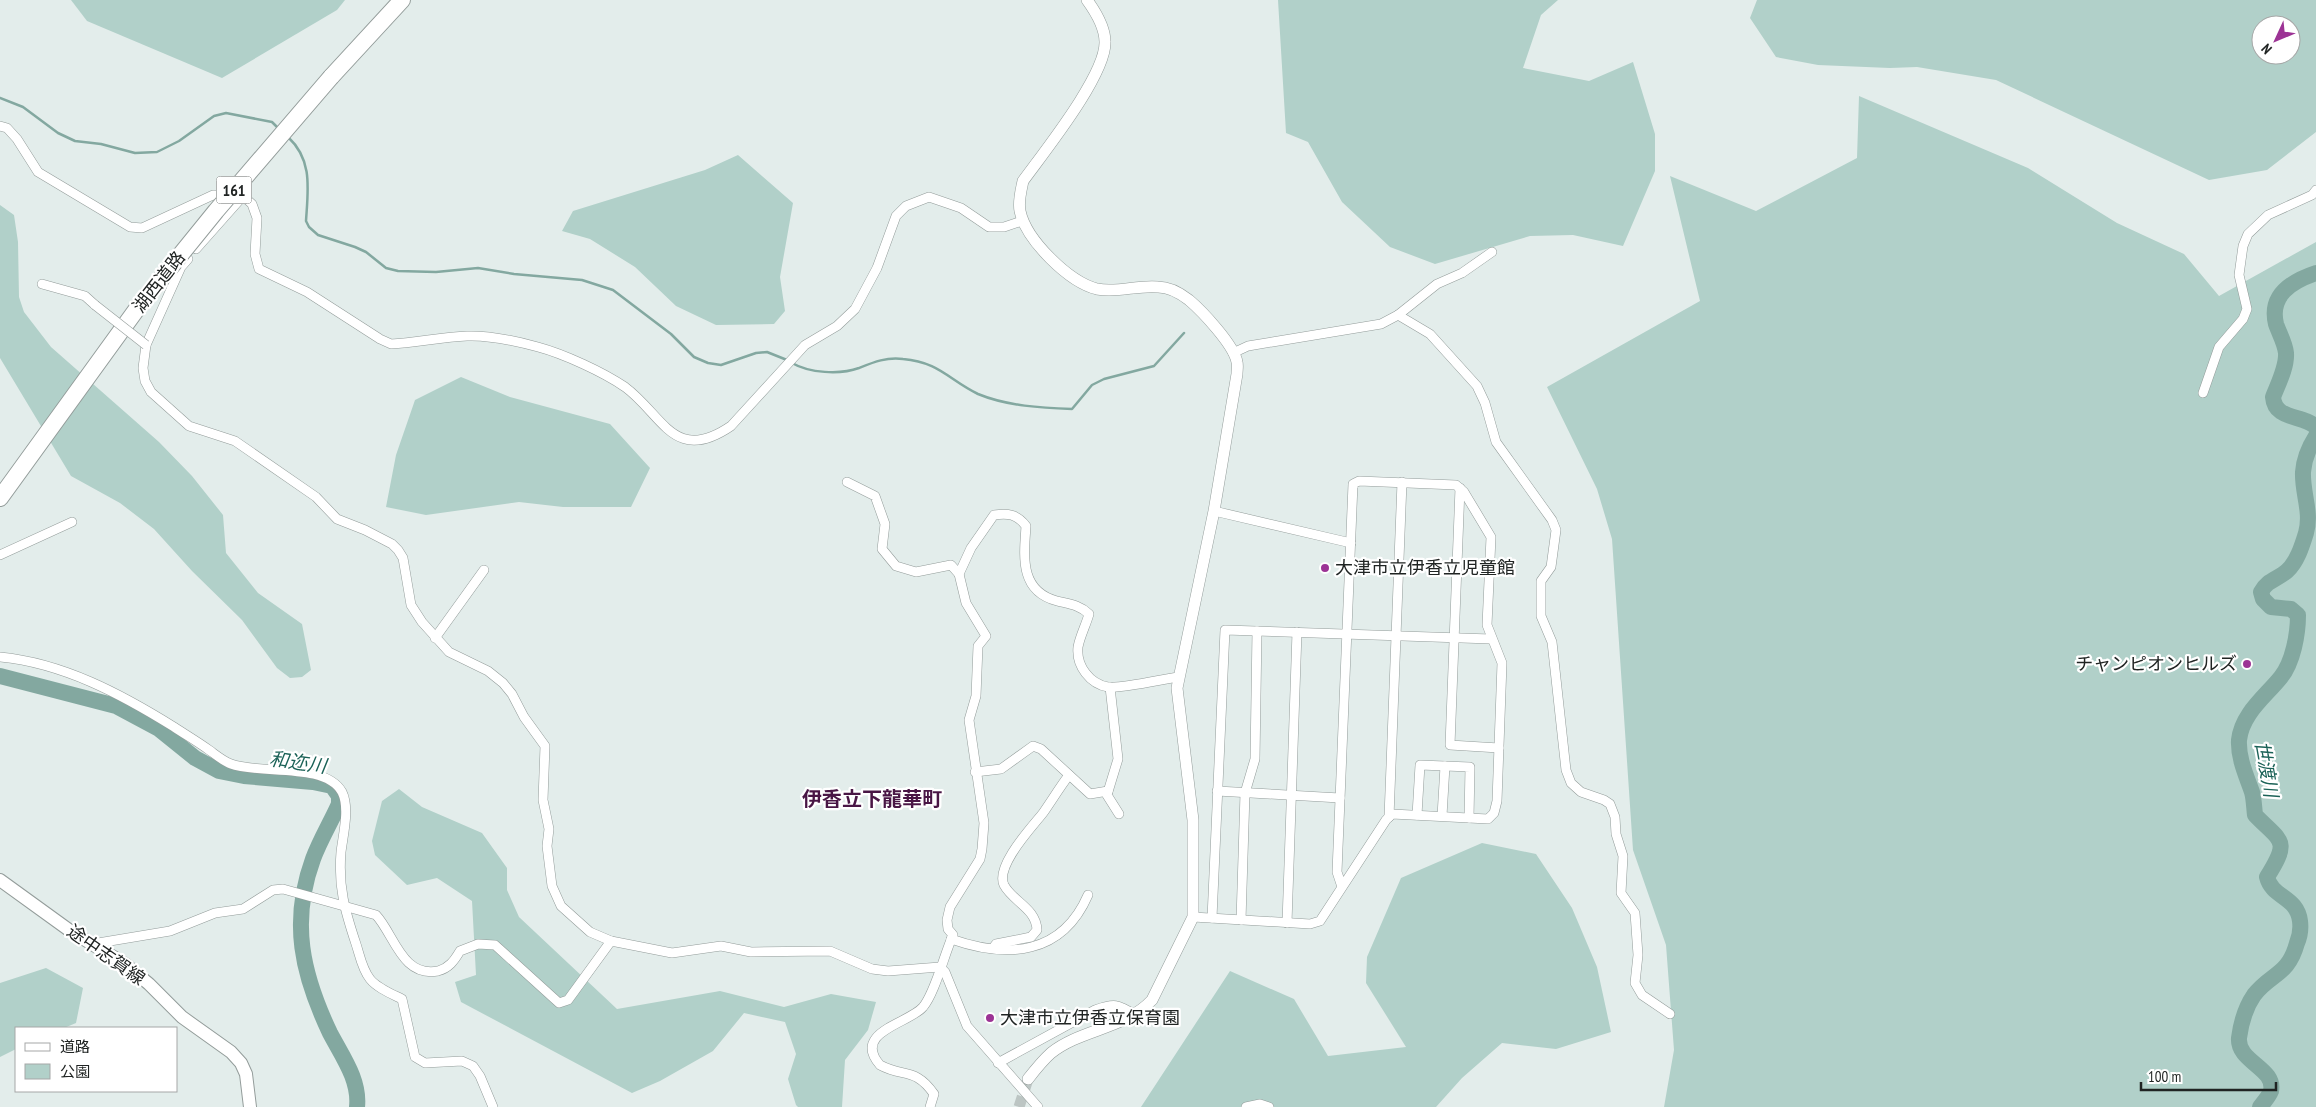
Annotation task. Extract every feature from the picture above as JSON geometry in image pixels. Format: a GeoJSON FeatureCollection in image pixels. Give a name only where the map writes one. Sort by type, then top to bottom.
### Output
{"type":"FeatureCollection","features":[{"type":"Feature","properties":{"kind":"highway","name":"湖西道路"},"geometry":{"type":"LineString","coordinates":[[0,498],[140,306],[216,211],[394,0]]}},
{"type":"Feature","properties":{"kind":"highway","name":"湖西道路"},"geometry":{"type":"LineString","coordinates":[[331,76],[402,0]]}},
{"type":"Feature","properties":{"kind":"main road","name":"途中志賀線"},"geometry":{"type":"LineString","coordinates":[[0,880],[92,944],[125,964],[149,984],[182,1017],[231,1052],[241,1063],[246,1074],[250,1107]]}},
{"type":"Feature","properties":{"kind":"street"},"geometry":{"type":"LineString","coordinates":[[1028,1079],[1052,1052],[1135,1015],[1152,1000],[1192,917],[1193,820],[1178,703],[1178,676],[1214,511],[1237,374],[1237,361],[1233,353],[1203,313],[1188,299],[1175,291],[1160,287],[1144,286],[1112,291],[1096,288],[1084,283],[1067,273],[1041,248],[1030,236],[1023,222],[1019,196],[1024,181],[1099,70],[1105,42],[1102,27],[1087,0]]}},
{"type":"Feature","properties":{"kind":"street"},"geometry":{"type":"LineString","coordinates":[[0,126],[7,128],[18,139],[38,172],[130,227],[142,228],[214,195],[242,196],[252,204],[257,218],[255,254],[259,269],[307,292],[380,339],[390,344],[400,344],[468,336],[509,341],[563,354],[624,386],[673,434],[688,440],[702,440],[719,434],[731,426],[805,345],[836,326],[855,309],[874,276],[896,216],[906,206],[929,197],[960,208],[990,227],[1004,227],[1019,222]]}},
{"type":"Feature","properties":{"kind":"street"},"geometry":{"type":"LineString","coordinates":[[2203,393],[2219,347],[2243,319],[2247,308],[2239,275],[2243,246],[2248,234],[2268,215],[2312,195],[2316,190]]}},
{"type":"Feature","properties":{"kind":"street"},"geometry":{"type":"LineString","coordinates":[[242,196],[181,267],[146,345],[143,356],[145,381],[150,392],[189,426],[235,441],[316,497],[337,519],[365,530],[392,544],[403,558],[411,605],[435,638],[449,652],[488,672],[503,683],[512,694],[524,717],[545,746],[543,800],[549,829],[546,846],[552,886],[560,906],[590,932],[611,941],[672,953],[721,946],[751,952],[830,951],[872,969],[940,967],[945,972],[967,1026],[1038,1107]]}},
{"type":"Feature","properties":{"kind":"street"},"geometry":{"type":"LineString","coordinates":[[1233,353],[1248,346],[1381,324],[1398,315],[1437,284],[1462,273],[1492,252]]}},
{"type":"Feature","properties":{"kind":"street"},"geometry":{"type":"LineString","coordinates":[[42,284],[85,296],[95,306],[146,345]]}},
{"type":"Feature","properties":{"kind":"street"},"geometry":{"type":"LineString","coordinates":[[1398,315],[1430,334],[1477,386],[1485,403],[1496,442],[1552,520],[1556,530],[1551,567],[1541,581],[1541,616],[1552,642],[1566,770],[1571,782],[1581,792],[1610,804],[1615,817],[1616,834],[1623,856],[1621,893],[1635,913],[1638,955],[1635,983],[1642,995],[1670,1014]]}},
{"type":"Feature","properties":{"kind":"street"},"geometry":{"type":"LineString","coordinates":[[1192,917],[1310,924],[1320,921],[1392,814],[1488,819],[1494,813],[1497,801],[1502,663],[1487,625],[1490,538],[1460,488],[1456,485],[1359,481],[1353,484],[1337,872],[1342,887]]}},
{"type":"Feature","properties":{"kind":"street"},"geometry":{"type":"LineString","coordinates":[[847,482],[875,496],[885,524],[882,549],[896,566],[916,572],[951,564],[959,574],[966,603],[986,636],[978,646],[976,696],[969,720],[984,823],[980,859],[950,907],[947,920],[948,929],[953,935],[930,995],[923,1007],[883,1031],[874,1041],[872,1048],[873,1054],[880,1065],[925,1081],[934,1094],[930,1107]]}},
{"type":"Feature","properties":{"kind":"street"},"geometry":{"type":"LineString","coordinates":[[1389,817],[1402,482]]}},
{"type":"Feature","properties":{"kind":"street"},"geometry":{"type":"LineString","coordinates":[[1460,488],[1450,745],[1498,748]]}},
{"type":"Feature","properties":{"kind":"street"},"geometry":{"type":"LineString","coordinates":[[1214,511],[1351,542]]}},
{"type":"Feature","properties":{"kind":"street"},"geometry":{"type":"LineString","coordinates":[[959,574],[971,548],[994,515],[1007,513],[1020,518],[1026,526],[1024,557],[1026,576],[1037,589],[1052,600],[1082,607],[1089,614],[1078,648],[1080,663],[1087,675],[1098,684],[1110,688],[1178,676]]}},
{"type":"Feature","properties":{"kind":"street"},"geometry":{"type":"LineString","coordinates":[[0,555],[72,522]]}},
{"type":"Feature","properties":{"kind":"street"},"geometry":{"type":"LineString","coordinates":[[435,638],[484,570]]}},
{"type":"Feature","properties":{"kind":"street"},"geometry":{"type":"LineString","coordinates":[[1212,918],[1225,630],[1491,639]]}},
{"type":"Feature","properties":{"kind":"street"},"geometry":{"type":"LineString","coordinates":[[1241,920],[1245,793],[1254,759],[1257,631]]}},
{"type":"Feature","properties":{"kind":"street"},"geometry":{"type":"LineString","coordinates":[[1287,923],[1297,632]]}},
{"type":"Feature","properties":{"kind":"street"},"geometry":{"type":"LineString","coordinates":[[0,657],[33,663],[73,674],[105,688],[146,709],[229,764],[256,770],[320,775],[334,782],[344,798],[345,816],[340,868],[343,905],[367,975],[377,985],[402,999],[414,1057],[425,1063],[462,1061],[473,1066],[480,1076],[493,1107]]}},
{"type":"Feature","properties":{"kind":"street"},"geometry":{"type":"LineString","coordinates":[[1110,688],[1118,760],[1107,794],[1119,814]]}},
{"type":"Feature","properties":{"kind":"street"},"geometry":{"type":"LineString","coordinates":[[976,772],[1001,769],[1033,746],[1041,749],[1090,794],[1108,791]]}},
{"type":"Feature","properties":{"kind":"street"},"geometry":{"type":"LineString","coordinates":[[1416,815],[1420,765],[1470,767],[1469,818]]}},
{"type":"Feature","properties":{"kind":"street"},"geometry":{"type":"LineString","coordinates":[[1442,816],[1445,766]]}},
{"type":"Feature","properties":{"kind":"street"},"geometry":{"type":"LineString","coordinates":[[993,948],[996,944],[1031,937],[1037,930],[1037,922],[1032,914],[1004,884],[1002,875],[1006,865],[1028,830],[1042,815],[1069,775]]}},
{"type":"Feature","properties":{"kind":"street"},"geometry":{"type":"LineString","coordinates":[[1217,791],[1340,798]]}},
{"type":"Feature","properties":{"kind":"street"},"geometry":{"type":"LineString","coordinates":[[92,944],[170,931],[215,913],[243,909],[273,890],[283,889],[376,915],[386,925],[402,956],[416,968],[433,972],[446,969],[455,960],[460,951],[478,944],[495,945],[559,1003],[568,1000],[574,993],[611,941]]}},
{"type":"Feature","properties":{"kind":"street"},"geometry":{"type":"LineString","coordinates":[[951,939],[971,946],[993,948],[1024,950],[1041,945],[1057,936],[1081,912],[1088,895]]}},
{"type":"Feature","properties":{"kind":"street"},"geometry":{"type":"LineString","coordinates":[[998,1063],[1094,1010],[1110,1004],[1120,1005],[1135,1015]]}},
{"type":"Feature","properties":{"kind":"street"},"geometry":{"type":"LineString","coordinates":[[1246,1107],[1260,1104],[1269,1107]]}},
{"type":"Feature","properties":{"kind":"green space"},"geometry":{"type":"Polygon","coordinates":[[[71,0],[345,0],[337,10],[222,78],[87,21],[71,0]]]}},
{"type":"Feature","properties":{"kind":"green space"},"geometry":{"type":"Polygon","coordinates":[[[1278,0],[1558,0],[1541,15],[1523,68],[1589,81],[1633,62],[1655,134],[1655,171],[1623,246],[1573,235],[1530,236],[1435,264],[1390,247],[1342,202],[1308,142],[1286,133],[1278,0]]]}},
{"type":"Feature","properties":{"kind":"green space"},"geometry":{"type":"Polygon","coordinates":[[[1757,0],[2316,0],[2316,132],[2267,170],[2209,180],[1996,80],[1917,67],[1890,68],[1818,65],[1776,57],[1750,18],[1757,0]]]}},
{"type":"Feature","properties":{"kind":"green space"},"geometry":{"type":"Polygon","coordinates":[[[1859,96],[2028,168],[2117,223],[2184,254],[2219,296],[2316,242],[2316,1107],[1664,1107],[1674,1050],[1666,945],[1633,850],[1612,539],[1597,489],[1547,387],[1700,301],[1670,176],[1756,211],[1857,158],[1859,96]]]}},
{"type":"Feature","properties":{"kind":"green space"},"geometry":{"type":"Polygon","coordinates":[[[738,155],[793,203],[780,277],[785,311],[774,324],[716,325],[676,306],[635,267],[590,239],[562,231],[573,211],[705,170],[738,155]]]}},
{"type":"Feature","properties":{"kind":"green space"},"geometry":{"type":"Polygon","coordinates":[[[0,205],[14,215],[18,242],[19,297],[24,312],[51,347],[159,442],[192,476],[223,515],[226,553],[258,593],[302,624],[311,670],[302,677],[290,678],[277,668],[242,620],[192,571],[154,529],[120,503],[71,476],[0,358],[0,205]]]}},
{"type":"Feature","properties":{"kind":"green space"},"geometry":{"type":"Polygon","coordinates":[[[461,377],[510,397],[610,424],[650,468],[631,507],[563,507],[519,502],[426,515],[386,507],[396,455],[415,400],[461,377]]]}},
{"type":"Feature","properties":{"kind":"green space"},"geometry":{"type":"Polygon","coordinates":[[[399,789],[422,807],[482,833],[507,868],[507,890],[519,917],[617,1009],[720,991],[784,1007],[831,994],[876,1002],[868,1030],[845,1060],[842,1107],[798,1107],[796,1105],[788,1079],[796,1054],[785,1022],[744,1013],[713,1051],[660,1081],[632,1093],[461,1002],[455,982],[476,975],[472,901],[437,878],[407,885],[375,855],[372,841],[382,801],[399,789]]]}},
{"type":"Feature","properties":{"kind":"green space"},"geometry":{"type":"Polygon","coordinates":[[[1482,843],[1536,854],[1572,908],[1597,967],[1611,1032],[1556,1049],[1502,1043],[1462,1078],[1436,1107],[1141,1107],[1230,971],[1294,999],[1328,1056],[1406,1047],[1366,983],[1367,957],[1401,878],[1482,843]]]}},
{"type":"Feature","properties":{"kind":"green space"},"geometry":{"type":"Polygon","coordinates":[[[46,968],[83,988],[76,1023],[66,1027],[15,1027],[15,1050],[0,1057],[0,983],[46,968]]]}},
{"type":"Feature","properties":{"kind":"waterway"},"geometry":{"type":"LineString","coordinates":[[0,98],[23,107],[58,133],[75,141],[101,144],[135,153],[157,152],[179,141],[214,116],[226,113],[272,122],[278,128]]}},
{"type":"Feature","properties":{"kind":"waterway"},"geometry":{"type":"LineString","coordinates":[[288,137],[302,155],[305,165],[308,186],[306,221],[309,227],[318,235],[366,252],[386,268],[398,271],[436,272],[478,268],[514,274],[582,280],[613,290],[671,334],[694,357],[708,363],[721,365],[756,353],[767,352],[787,360]]}},
{"type":"Feature","properties":{"kind":"waterway","name":"世渡川"},"geometry":{"type":"LineString","coordinates":[[2316,273],[2291,285],[2279,297],[2276,305],[2276,324],[2286,358],[2282,375],[2273,397],[2275,405],[2284,414],[2304,420],[2316,427]]}},
{"type":"Feature","properties":{"kind":"waterway"},"geometry":{"type":"LineString","coordinates":[[792,363],[816,371],[843,372],[886,359],[915,361],[935,368],[968,389],[989,398],[1025,406],[1072,409],[1092,385],[1104,379],[1154,366],[1184,333]]}},
{"type":"Feature","properties":{"kind":"waterway","name":"世渡川"},"geometry":{"type":"LineString","coordinates":[[2260,1107],[2271,1091],[2271,1083],[2263,1070],[2244,1053],[2240,1046],[2241,1027],[2246,1010],[2254,995],[2289,962],[2299,938],[2300,924],[2298,913],[2294,907],[2274,889],[2267,877],[2279,855],[2280,842],[2277,836],[2255,815],[2252,792],[2241,760],[2239,740],[2245,721],[2255,706],[2281,677],[2289,664],[2294,648],[2298,615],[2291,609],[2271,607],[2263,599],[2261,592],[2266,585],[2284,574],[2291,567],[2303,543],[2308,525],[2303,472],[2307,453],[2316,436]]}},
{"type":"Feature","properties":{"kind":"waterway","name":"和迩川"},"geometry":{"type":"LineString","coordinates":[[0,676],[116,706],[159,729],[195,758],[219,771],[244,776],[313,782],[332,786],[339,796],[339,804],[313,859],[306,882],[302,904],[302,948],[306,969],[320,1011],[353,1078],[356,1087],[357,1107]]}},
{"type":"Feature","properties":{"kind":"tunnel"},"geometry":{"type":"LineString","coordinates":[[1019,1107],[1028,1079]]}},
{"type":"Feature","properties":{"kind":"place","name":"大津市立伊香立児童館"},"geometry":{"type":"Point","coordinates":[1325,568]}},
{"type":"Feature","properties":{"kind":"place","name":"チャンピオンヒルズ"},"geometry":{"type":"Point","coordinates":[2247,664]}},
{"type":"Feature","properties":{"kind":"place","name":"大津市立伊香立保育園"},"geometry":{"type":"Point","coordinates":[990,1018]}},
{"type":"Feature","properties":{"kind":"district","name":"伊香立下龍華町"},"geometry":{"type":"Point","coordinates":[872,799]}}]}
